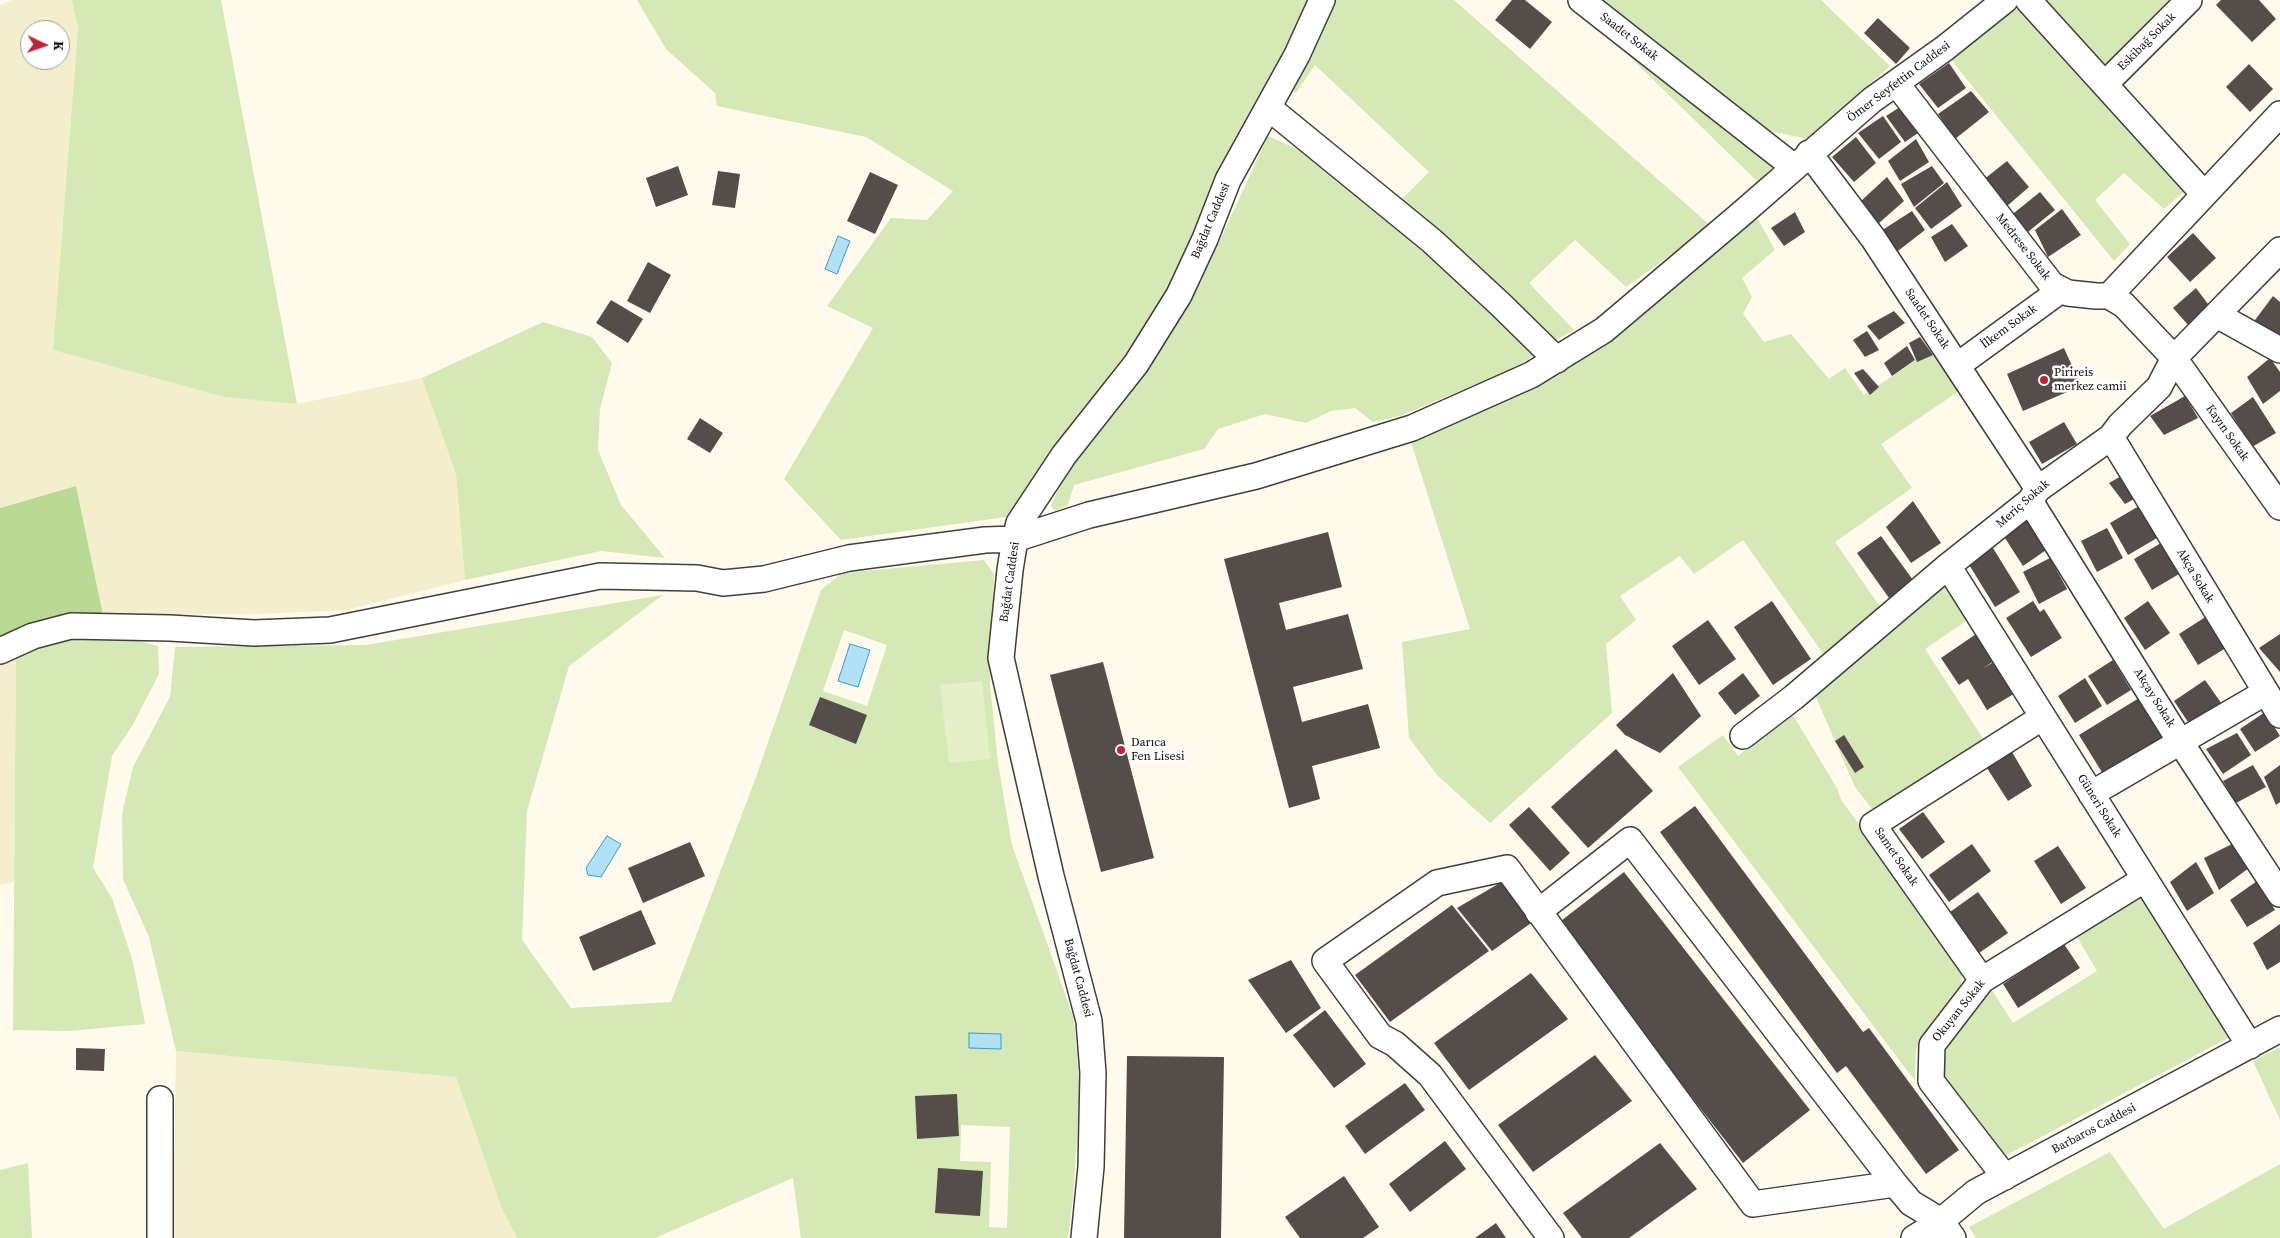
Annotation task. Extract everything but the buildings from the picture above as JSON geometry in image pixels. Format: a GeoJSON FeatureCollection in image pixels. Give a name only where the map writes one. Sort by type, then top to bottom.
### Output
{"type":"FeatureCollection","features":[{"type":"Feature","properties":{"kind":"street","name":"Bağdat Caddesi"},"geometry":{"type":"LineString","coordinates":[[1084,1238],[1091,1167],[1093,1073],[1089,1020],[1051,876],[1001,658],[1015,539],[1019,523],[1064,455],[1136,364],[1179,295],[1205,240],[1228,180],[1298,55],[1322,0]]}},
{"type":"Feature","properties":{"kind":"street","name":"Saadet Sokak"},"geometry":{"type":"LineString","coordinates":[[1581,0],[1802,160],[1873,238],[1958,365],[2034,495]]}},
{"type":"Feature","properties":{"kind":"street","name":"Ömer Seyfettin Caddesi"},"geometry":{"type":"LineString","coordinates":[[0,651],[33,636],[71,626],[170,628],[254,633],[330,630],[600,576],[697,578],[723,583],[764,579],[849,558],[985,540],[1015,539],[1089,515],[1256,476],[1412,428],[1483,397],[1557,360],[1604,330],[1872,100],[1945,48],[2005,0]]}},
{"type":"Feature","properties":{"kind":"street"},"geometry":{"type":"LineString","coordinates":[[2028,0],[2204,194]]}},
{"type":"Feature","properties":{"kind":"street","name":"Eskibağ Sokak"},"geometry":{"type":"LineString","coordinates":[[2105,84],[2190,0]]}},
{"type":"Feature","properties":{"kind":"street","name":"Medrese Sokak"},"geometry":{"type":"LineString","coordinates":[[1896,83],[2052,285],[2068,293],[2109,296]]}},
{"type":"Feature","properties":{"kind":"street"},"geometry":{"type":"LineString","coordinates":[[1268,108],[1432,241],[1557,360]]}},
{"type":"Feature","properties":{"kind":"street"},"geometry":{"type":"LineString","coordinates":[[2109,296],[2280,114]]}},
{"type":"Feature","properties":{"kind":"street","name":"Meriç Sokak"},"geometry":{"type":"LineString","coordinates":[[1743,736],[1794,697],[2034,495],[2111,437],[2120,425],[2159,387],[2174,358],[2280,250]]}},
{"type":"Feature","properties":{"kind":"street","name":"İlkem Sokak"},"geometry":{"type":"LineString","coordinates":[[1958,365],[2061,290]]}},
{"type":"Feature","properties":{"kind":"street","name":"Kayın Sokak"},"geometry":{"type":"LineString","coordinates":[[2109,296],[2124,305],[2174,358],[2280,507]]}},
{"type":"Feature","properties":{"kind":"street"},"geometry":{"type":"LineString","coordinates":[[2217,315],[2280,350]]}},
{"type":"Feature","properties":{"kind":"street","name":"Akça Sokak"},"geometry":{"type":"LineString","coordinates":[[2111,437],[2280,715]]}},
{"type":"Feature","properties":{"kind":"street","name":"Akçay Sokak"},"geometry":{"type":"LineString","coordinates":[[2034,495],[2182,743],[2280,894]]}},
{"type":"Feature","properties":{"kind":"street","name":"Güneri Sokak"},"geometry":{"type":"LineString","coordinates":[[1948,566],[2250,1046]]}},
{"type":"Feature","properties":{"kind":"street"},"geometry":{"type":"LineString","coordinates":[[2091,794],[2182,743],[2266,692]]}},
{"type":"Feature","properties":{"kind":"street","name":"Samet Sokak"},"geometry":{"type":"LineString","coordinates":[[1982,980],[1873,825],[2043,717]]}},
{"type":"Feature","properties":{"kind":"street"},"geometry":{"type":"LineString","coordinates":[[1538,912],[1630,840],[1894,1184],[1911,1203],[1947,1230]]}},
{"type":"Feature","properties":{"kind":"street"},"geometry":{"type":"LineString","coordinates":[[1551,1238],[1430,1075],[1395,1044],[1380,1036],[1325,961],[1437,883],[1507,868],[1753,1204],[1894,1184]]}},
{"type":"Feature","properties":{"kind":"street","name":"Okuyan Sokak"},"geometry":{"type":"LineString","coordinates":[[2005,1177],[1931,1081],[1932,1044],[1982,980],[2145,879]]}},
{"type":"Feature","properties":{"kind":"street","name":"Barbaros Caddesi"},"geometry":{"type":"LineString","coordinates":[[1914,1238],[1947,1230],[1976,1192],[2280,1030]]}},
{"type":"Feature","properties":{"kind":"street"},"geometry":{"type":"LineString","coordinates":[[160,1099],[160,1238]]}},
{"type":"Feature","properties":{"kind":"shaded area"},"geometry":{"type":"Polygon","coordinates":[[[12,0],[72,0],[78,28],[53,350],[297,404],[422,378],[456,474],[465,580],[347,610],[258,614],[103,615],[76,486],[0,508],[0,5],[12,0]]]}},
{"type":"Feature","properties":{"kind":"shaded area"},"geometry":{"type":"Polygon","coordinates":[[[16,655],[14,882],[0,885],[0,658],[16,655]]]}},
{"type":"Feature","properties":{"kind":"shaded area"},"geometry":{"type":"Polygon","coordinates":[[[176,1051],[456,1077],[502,1209],[517,1238],[173,1238],[176,1051]]]}},
{"type":"Feature","properties":{"kind":"green space"},"geometry":{"type":"Polygon","coordinates":[[[72,0],[221,0],[297,404],[225,397],[53,350],[78,28],[72,0]]]}},
{"type":"Feature","properties":{"kind":"green space"},"geometry":{"type":"Polygon","coordinates":[[[637,0],[1308,0],[1296,31],[1160,313],[1112,371],[1021,499],[1013,516],[841,540],[784,479],[873,328],[827,306],[891,218],[927,220],[953,191],[866,137],[717,106],[715,93],[666,49],[637,0]]]}},
{"type":"Feature","properties":{"kind":"green space"},"geometry":{"type":"Polygon","coordinates":[[[1335,0],[1454,0],[1711,226],[1626,287],[1575,240],[1529,283],[1574,330],[1549,344],[1395,206],[1429,172],[1315,65],[1296,93],[1291,89],[1328,20],[1335,0]]]}},
{"type":"Feature","properties":{"kind":"green space"},"geometry":{"type":"Polygon","coordinates":[[[1598,0],[1821,0],[1890,66],[1807,139],[1762,129],[1598,0]]]}},
{"type":"Feature","properties":{"kind":"green space"},"geometry":{"type":"Polygon","coordinates":[[[2039,0],[2179,0],[2106,70],[2039,0]]]}},
{"type":"Feature","properties":{"kind":"green space"},"geometry":{"type":"Polygon","coordinates":[[[2014,8],[2024,12],[2188,188],[2164,209],[2124,173],[2095,200],[2130,244],[2114,261],[1948,56],[2014,8]]]}},
{"type":"Feature","properties":{"kind":"green space"},"geometry":{"type":"Polygon","coordinates":[[[1594,22],[1766,154],[1772,167],[1758,182],[1594,22]]]}},
{"type":"Feature","properties":{"kind":"green space"},"geometry":{"type":"Polygon","coordinates":[[[1268,136],[1297,149],[1407,233],[1539,351],[1517,367],[1400,416],[1373,422],[1355,408],[1331,411],[1306,423],[1265,414],[1218,429],[1204,449],[1074,485],[1068,505],[1055,511],[1051,506],[1065,472],[1136,381],[1197,290],[1268,136]]]}},
{"type":"Feature","properties":{"kind":"green space"},"geometry":{"type":"Polygon","coordinates":[[[1755,214],[1775,250],[1742,278],[1752,297],[1743,314],[1764,342],[1791,334],[1829,379],[1845,368],[1864,395],[1936,347],[1962,389],[1881,444],[1912,488],[1835,542],[1883,611],[1827,659],[1743,540],[1694,574],[1680,556],[1620,596],[1636,620],[1606,644],[1612,713],[1490,823],[1438,776],[1409,738],[1402,642],[1470,629],[1411,442],[1492,405],[1755,214]]]}},
{"type":"Feature","properties":{"kind":"green space"},"geometry":{"type":"Polygon","coordinates":[[[543,322],[592,337],[612,363],[600,409],[598,450],[621,505],[665,558],[601,551],[465,580],[456,474],[422,378],[543,322]]]}},
{"type":"Feature","properties":{"kind":"green space"},"geometry":{"type":"Polygon","coordinates":[[[76,486],[103,615],[0,640],[0,508],[76,486]]]}},
{"type":"Feature","properties":{"kind":"green space"},"geometry":{"type":"Polygon","coordinates":[[[984,560],[994,574],[990,685],[998,763],[1012,845],[1074,1019],[1080,1090],[1073,1197],[1068,1238],[801,1238],[793,1178],[655,1238],[517,1238],[502,1209],[456,1077],[176,1051],[149,937],[123,879],[122,814],[133,767],[170,697],[175,647],[366,645],[663,595],[569,666],[527,811],[522,940],[571,1008],[671,1002],[756,777],[821,590],[842,573],[984,560]],[[844,630],[823,691],[867,706],[887,645],[844,630]],[[961,1125],[960,1161],[991,1162],[989,1227],[1007,1228],[1010,1127],[961,1125]]]}},
{"type":"Feature","properties":{"kind":"green space"},"geometry":{"type":"Polygon","coordinates":[[[1946,582],[1969,619],[1925,649],[1984,740],[1876,814],[1855,787],[1815,695],[1946,582]]]}},
{"type":"Feature","properties":{"kind":"green space"},"geometry":{"type":"Polygon","coordinates":[[[118,635],[158,646],[159,674],[132,726],[112,756],[93,868],[112,898],[133,962],[145,1024],[70,1031],[13,1030],[16,655],[68,636],[118,635]]]}},
{"type":"Feature","properties":{"kind":"green space"},"geometry":{"type":"Polygon","coordinates":[[[982,681],[990,759],[949,763],[940,685],[982,681]]]}},
{"type":"Feature","properties":{"kind":"green space"},"geometry":{"type":"Polygon","coordinates":[[[1791,712],[1837,788],[1841,800],[1962,962],[1961,984],[1920,1038],[1916,1050],[1915,1081],[1678,767],[1723,735],[1738,756],[1791,712]]]}},
{"type":"Feature","properties":{"kind":"green space"},"geometry":{"type":"Polygon","coordinates":[[[2138,889],[2230,1037],[2005,1156],[1990,1148],[1938,1075],[1938,1051],[1988,984],[2013,1023],[2097,971],[2073,930],[2138,889]]]}},
{"type":"Feature","properties":{"kind":"green space"},"geometry":{"type":"Polygon","coordinates":[[[2280,1047],[2280,1120],[2253,1061],[2280,1047]]]}},
{"type":"Feature","properties":{"kind":"green space"},"geometry":{"type":"Polygon","coordinates":[[[2110,1152],[2164,1229],[2280,1164],[2280,1238],[1976,1238],[1969,1227],[2110,1152]]]}},
{"type":"Feature","properties":{"kind":"green space"},"geometry":{"type":"Polygon","coordinates":[[[28,1163],[32,1238],[0,1238],[0,1170],[28,1163]]]}},
{"type":"Feature","properties":{"kind":"water"},"geometry":{"type":"Polygon","coordinates":[[[838,236],[850,241],[837,274],[825,269],[838,236]]]}},
{"type":"Feature","properties":{"kind":"water"},"geometry":{"type":"Polygon","coordinates":[[[850,644],[870,650],[858,687],[838,681],[850,644]]]}},
{"type":"Feature","properties":{"kind":"water"},"geometry":{"type":"Polygon","coordinates":[[[607,836],[621,844],[601,877],[588,875],[586,868],[607,836]]]}},
{"type":"Feature","properties":{"kind":"water"},"geometry":{"type":"Polygon","coordinates":[[[969,1033],[1001,1034],[1001,1049],[969,1048],[969,1033]]]}},
{"type":"Feature","properties":{"kind":"place","name":"Pirireis merkez camii"},"geometry":{"type":"Point","coordinates":[2044,380]}},
{"type":"Feature","properties":{"kind":"place","name":"Darıca Fen Lisesi"},"geometry":{"type":"Point","coordinates":[1121,750]}}]}
